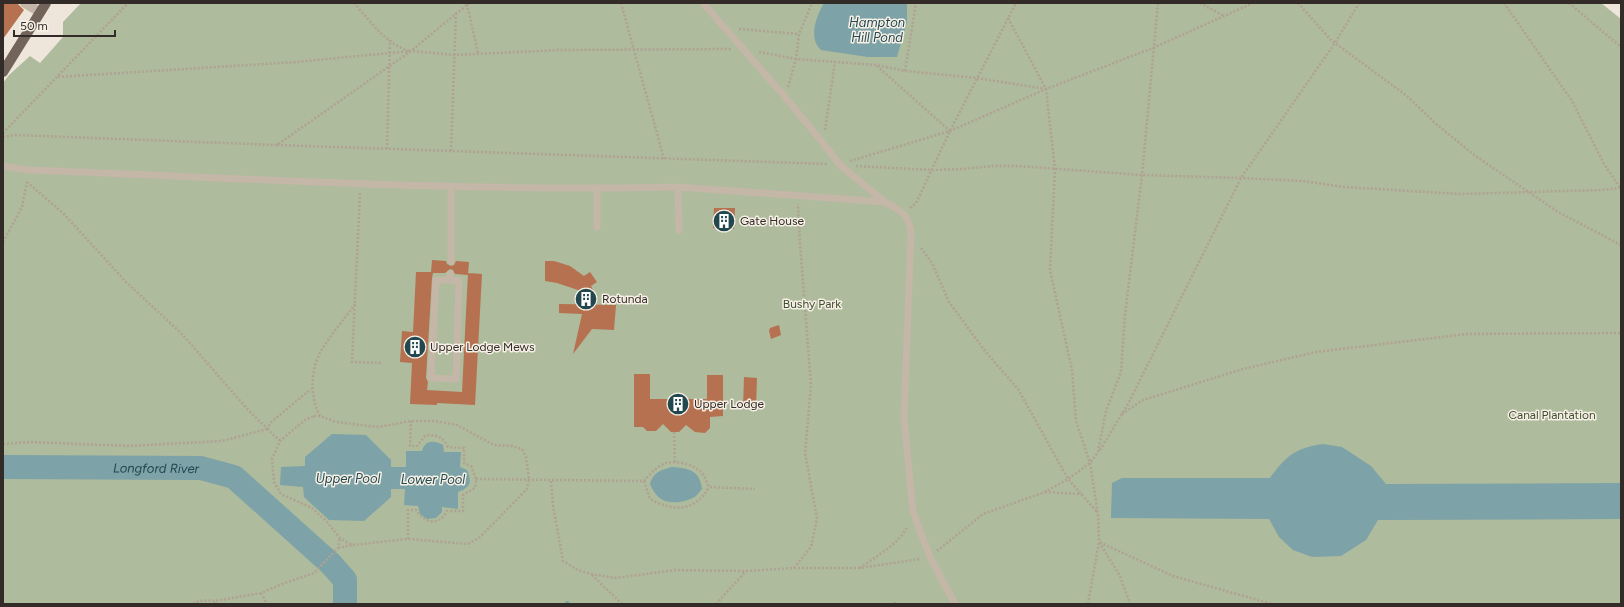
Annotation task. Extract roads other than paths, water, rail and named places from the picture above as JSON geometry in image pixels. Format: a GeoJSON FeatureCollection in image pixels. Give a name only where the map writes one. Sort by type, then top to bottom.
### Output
{"type":"FeatureCollection","features":[{"type":"Feature","properties":{"kind":"main road"},"geometry":{"type":"LineString","coordinates":[[3,72],[46,3]]}},
{"type":"Feature","properties":{"kind":"street"},"geometry":{"type":"LineString","coordinates":[[25,3],[40,12]]}},
{"type":"Feature","properties":{"kind":"lane"},"geometry":{"type":"LineString","coordinates":[[703,3],[785,97],[823,142],[840,165],[885,202],[903,213],[909,221],[910,233],[904,418],[914,512],[930,557],[955,604]]}},
{"type":"Feature","properties":{"kind":"lane"},"geometry":{"type":"LineString","coordinates":[[3,166],[28,170],[451,186],[598,188],[678,186],[885,202]]}},
{"type":"Feature","properties":{"kind":"lane"},"geometry":{"type":"LineString","coordinates":[[451,186],[451,261]]}},
{"type":"Feature","properties":{"kind":"lane"},"geometry":{"type":"LineString","coordinates":[[678,186],[679,230]]}},
{"type":"Feature","properties":{"kind":"lane"},"geometry":{"type":"LineString","coordinates":[[597,227],[598,188]]}},
{"type":"Feature","properties":{"kind":"lane"},"geometry":{"type":"LineString","coordinates":[[450,277],[459,280],[456,379],[431,378],[436,280],[450,277]]}},
{"type":"Feature","properties":{"kind":"water","name":"Hampton Hill Pond"},"geometry":{"type":"Polygon","coordinates":[[[824,3],[907,3],[907,22],[897,57],[868,57],[821,50],[817,45],[814,34],[816,21],[824,3]]]}},
{"type":"Feature","properties":{"kind":"water","name":"Upper Pool"},"geometry":{"type":"Polygon","coordinates":[[[332,434],[366,435],[391,460],[391,467],[406,467],[406,451],[422,451],[423,447],[430,442],[436,442],[443,445],[444,452],[461,452],[460,467],[467,470],[470,481],[466,488],[458,492],[458,509],[442,507],[442,512],[436,518],[427,519],[420,514],[418,506],[404,505],[405,489],[391,489],[391,497],[364,521],[329,520],[304,497],[303,487],[280,485],[281,467],[305,466],[305,457],[332,434]]]}},
{"type":"Feature","properties":{"kind":"water"},"geometry":{"type":"Polygon","coordinates":[[[1323,444],[1342,447],[1371,466],[1386,484],[1621,483],[1621,519],[1378,520],[1366,540],[1341,556],[1312,557],[1293,550],[1279,537],[1269,519],[1111,518],[1112,483],[1122,478],[1270,478],[1281,464],[1292,454],[1305,448],[1323,444]]]}},
{"type":"Feature","properties":{"kind":"water"},"geometry":{"type":"Polygon","coordinates":[[[672,467],[688,469],[696,474],[701,483],[702,489],[696,496],[684,501],[669,502],[661,499],[653,491],[650,484],[655,474],[672,467]]]}},
{"type":"Feature","properties":{"kind":"water"},"geometry":{"type":"Polygon","coordinates":[[[339,562],[350,574],[352,604],[340,604],[340,585],[323,570],[331,564],[339,562]]]}},
{"type":"Feature","properties":{"kind":"waterway","name":"Longford River"},"geometry":{"type":"LineString","coordinates":[[3,467],[201,468],[234,477],[331,564],[345,580],[345,604]]}},
{"type":"Feature","properties":{"kind":"place","name":"Gate House"},"geometry":{"type":"Point","coordinates":[724,221]}},
{"type":"Feature","properties":{"kind":"place","name":"Rotunda"},"geometry":{"type":"Point","coordinates":[586,299]}},
{"type":"Feature","properties":{"kind":"place","name":"Upper Lodge Mews"},"geometry":{"type":"Point","coordinates":[415,347]}},
{"type":"Feature","properties":{"kind":"place","name":"Upper Lodge"},"geometry":{"type":"Point","coordinates":[678,404]}},
{"type":"Feature","properties":{"kind":"park label","name":"Bushy Park"},"geometry":{"type":"Point","coordinates":[812,304]}},
{"type":"Feature","properties":{"kind":"park label","name":"Canal Plantation"},"geometry":{"type":"Point","coordinates":[1552,415]}},
{"type":"Feature","properties":{"kind":"water label","name":"Lower Pool"},"geometry":{"type":"Point","coordinates":[433,479]}}]}
